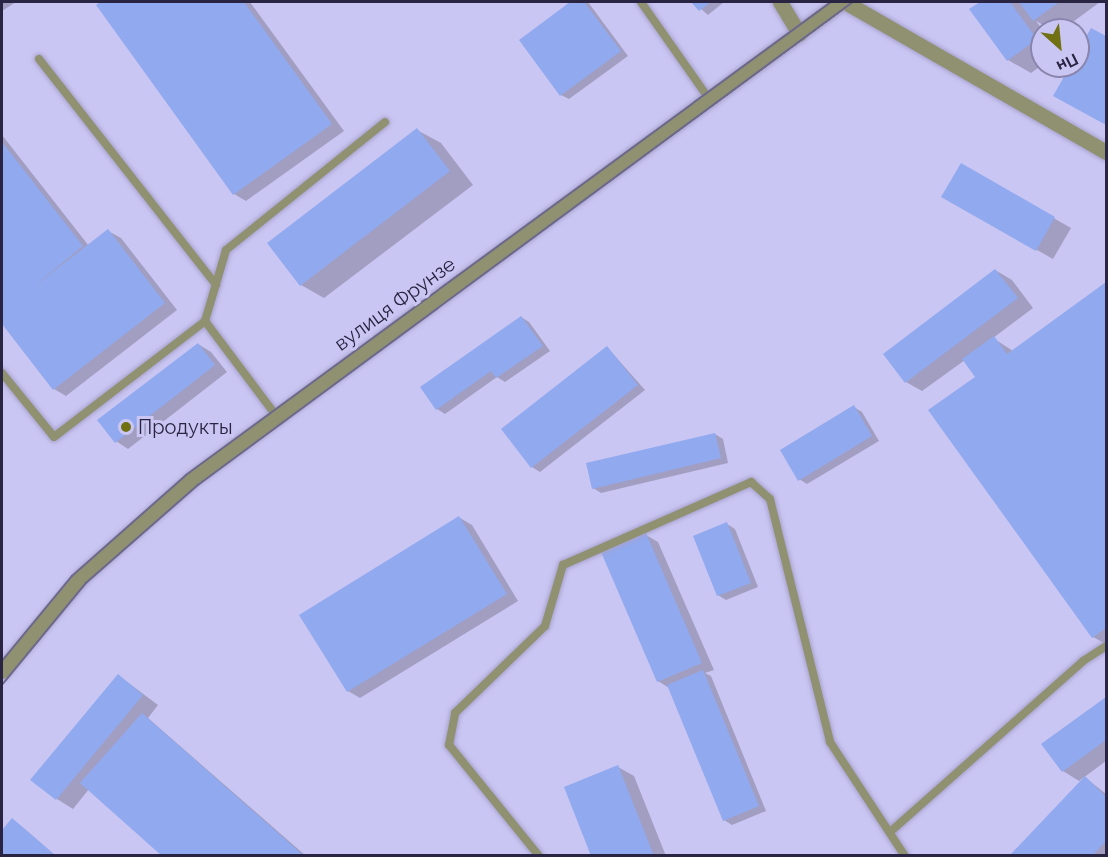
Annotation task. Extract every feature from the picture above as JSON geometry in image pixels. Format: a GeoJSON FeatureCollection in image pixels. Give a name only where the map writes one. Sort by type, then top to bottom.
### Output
{"type":"FeatureCollection","features":[{"type":"Feature","properties":{"kind":"street"},"geometry":{"type":"LineString","coordinates":[[780,2],[799,34]]}},
{"type":"Feature","properties":{"kind":"street","name":"вулиця Фрунзе"},"geometry":{"type":"LineString","coordinates":[[2,671],[82,576],[192,479],[843,2]]}},
{"type":"Feature","properties":{"kind":"street"},"geometry":{"type":"LineString","coordinates":[[843,2],[1107,152]]}},
{"type":"Feature","properties":{"kind":"lane"},"geometry":{"type":"LineString","coordinates":[[640,2],[710,100]]}},
{"type":"Feature","properties":{"kind":"lane"},"geometry":{"type":"LineString","coordinates":[[39,59],[216,285]]}},
{"type":"Feature","properties":{"kind":"lane"},"geometry":{"type":"LineString","coordinates":[[2,373],[54,437],[205,321],[226,250],[385,122]]}},
{"type":"Feature","properties":{"kind":"lane"},"geometry":{"type":"LineString","coordinates":[[205,321],[277,417]]}},
{"type":"Feature","properties":{"kind":"lane"},"geometry":{"type":"LineString","coordinates":[[539,855],[449,745],[455,713],[545,626],[563,565],[751,482],[770,499],[830,742],[905,855]]}},
{"type":"Feature","properties":{"kind":"lane"},"geometry":{"type":"LineString","coordinates":[[890,832],[1083,661],[1107,646]]}},
{"type":"Feature","properties":{"kind":"building"},"geometry":{"type":"Polygon","coordinates":[[[100,2],[244,2],[332,124],[233,195],[96,5],[100,2]]]}},
{"type":"Feature","properties":{"kind":"building"},"geometry":{"type":"Polygon","coordinates":[[[570,2],[584,2],[621,51],[560,96],[519,40],[570,2]]]}},
{"type":"Feature","properties":{"kind":"building"},"geometry":{"type":"Polygon","coordinates":[[[691,2],[711,2],[699,11],[691,2]]]}},
{"type":"Feature","properties":{"kind":"building"},"geometry":{"type":"Polygon","coordinates":[[[980,2],[1010,2],[1030,29],[1030,44],[1007,61],[969,9],[980,2]]]}},
{"type":"Feature","properties":{"kind":"building"},"geometry":{"type":"Polygon","coordinates":[[[1019,2],[1059,2],[1037,18],[1031,18],[1019,2]]]}},
{"type":"Feature","properties":{"kind":"building"},"geometry":{"type":"Polygon","coordinates":[[[1091,28],[1106,36],[1106,125],[1053,96],[1063,78],[1090,78],[1091,28]]]}},
{"type":"Feature","properties":{"kind":"building"},"geometry":{"type":"Polygon","coordinates":[[[417,128],[450,171],[300,286],[267,243],[417,128]]]}},
{"type":"Feature","properties":{"kind":"building"},"geometry":{"type":"Polygon","coordinates":[[[2,142],[83,246],[32,288],[108,229],[165,303],[53,390],[2,324],[2,142]]]}},
{"type":"Feature","properties":{"kind":"building"},"geometry":{"type":"Polygon","coordinates":[[[961,163],[1055,217],[1036,251],[941,197],[961,163]]]}},
{"type":"Feature","properties":{"kind":"building"},"geometry":{"type":"Polygon","coordinates":[[[995,269],[1018,298],[905,383],[883,354],[995,269]]]}},
{"type":"Feature","properties":{"kind":"building"},"geometry":{"type":"Polygon","coordinates":[[[1106,282],[1106,628],[1092,638],[928,410],[975,377],[962,359],[994,336],[1007,354],[1106,282]]]}},
{"type":"Feature","properties":{"kind":"building"},"geometry":{"type":"Polygon","coordinates":[[[521,316],[543,346],[496,378],[491,371],[436,410],[420,387],[521,316]]]}},
{"type":"Feature","properties":{"kind":"building"},"geometry":{"type":"Polygon","coordinates":[[[198,343],[215,365],[115,443],[97,420],[198,343]]]}},
{"type":"Feature","properties":{"kind":"building"},"geometry":{"type":"Polygon","coordinates":[[[607,346],[638,385],[531,468],[501,429],[607,346]]]}},
{"type":"Feature","properties":{"kind":"building"},"geometry":{"type":"Polygon","coordinates":[[[854,405],[872,436],[798,481],[780,450],[854,405]]]}},
{"type":"Feature","properties":{"kind":"building"},"geometry":{"type":"Polygon","coordinates":[[[715,433],[721,458],[592,489],[586,463],[715,433]]]}},
{"type":"Feature","properties":{"kind":"building"},"geometry":{"type":"Polygon","coordinates":[[[459,516],[507,594],[347,692],[299,615],[459,516]]]}},
{"type":"Feature","properties":{"kind":"building"},"geometry":{"type":"Polygon","coordinates":[[[727,522],[751,583],[717,596],[693,536],[727,522]]]}},
{"type":"Feature","properties":{"kind":"building"},"geometry":{"type":"Polygon","coordinates":[[[646,533],[702,663],[657,682],[601,552],[646,533]]]}},
{"type":"Feature","properties":{"kind":"building"},"geometry":{"type":"Polygon","coordinates":[[[703,670],[759,806],[723,821],[667,685],[703,670]]]}},
{"type":"Feature","properties":{"kind":"building"},"geometry":{"type":"Polygon","coordinates":[[[118,674],[143,695],[56,800],[30,780],[118,674]]]}},
{"type":"Feature","properties":{"kind":"building"},"geometry":{"type":"Polygon","coordinates":[[[1106,697],[1106,740],[1062,772],[1041,744],[1106,697]]]}},
{"type":"Feature","properties":{"kind":"building"},"geometry":{"type":"Polygon","coordinates":[[[142,713],[304,856],[162,856],[80,783],[142,713]]]}},
{"type":"Feature","properties":{"kind":"building"},"geometry":{"type":"Polygon","coordinates":[[[618,765],[654,856],[591,856],[564,787],[618,765]]]}},
{"type":"Feature","properties":{"kind":"building"},"geometry":{"type":"Polygon","coordinates":[[[1085,776],[1106,797],[1106,841],[1092,856],[1009,856],[1085,776]]]}},
{"type":"Feature","properties":{"kind":"building"},"geometry":{"type":"Polygon","coordinates":[[[12,818],[56,856],[2,856],[2,830],[12,818]]]}},
{"type":"Feature","properties":{"kind":"tram line"},"geometry":{"type":"LineString","coordinates":[[2,661],[72,576],[186,475],[831,2]]}},
{"type":"Feature","properties":{"kind":"tram line"},"geometry":{"type":"LineString","coordinates":[[2,685],[86,583],[198,485],[853,2]]}},
{"type":"Feature","properties":{"kind":"place","name":"Продукты"},"geometry":{"type":"Point","coordinates":[126,427]}}]}
